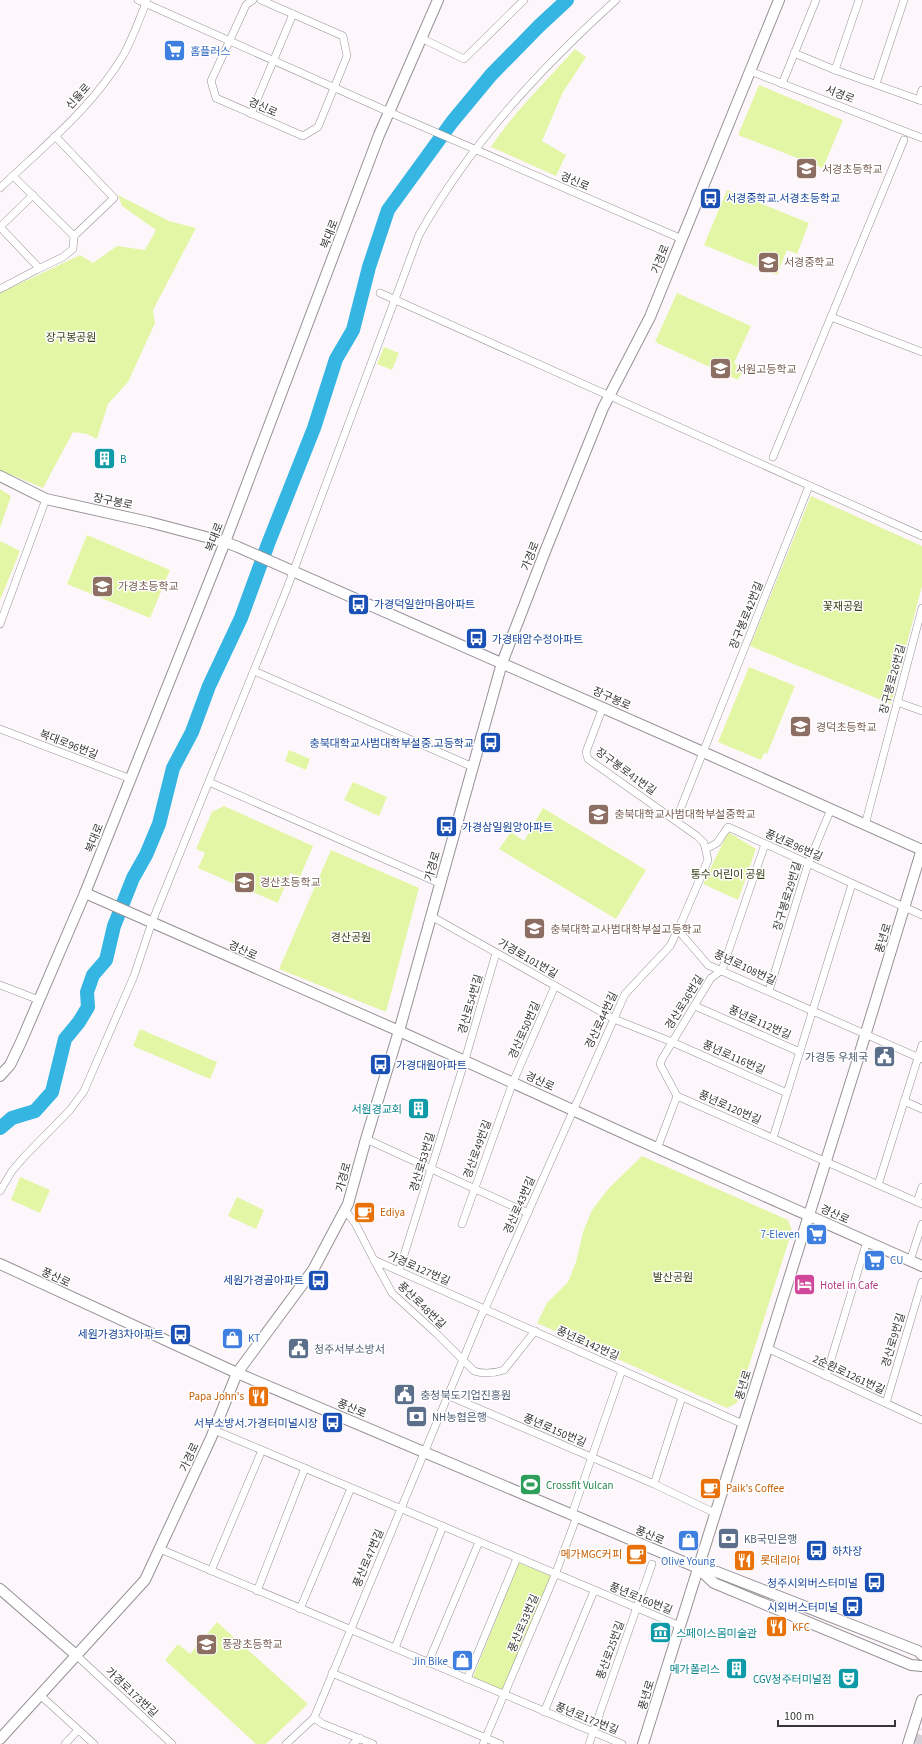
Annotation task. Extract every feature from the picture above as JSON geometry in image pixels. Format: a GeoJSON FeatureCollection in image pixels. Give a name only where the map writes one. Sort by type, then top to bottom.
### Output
{"type":"FeatureCollection","features":[{"type":"Feature","properties":{"kind":"street"},"geometry":{"type":"LineString","coordinates":[[138,0],[147,2],[389,112]]}},
{"type":"Feature","properties":{"kind":"street","name":"경신로"},"geometry":{"type":"LineString","coordinates":[[253,0],[246,5],[211,81],[216,98],[303,136],[318,127],[348,56],[343,36],[260,0]]}},
{"type":"Feature","properties":{"kind":"street","name":"복대로"},"geometry":{"type":"LineString","coordinates":[[0,1076],[10,1065],[85,893],[225,542],[389,112],[438,0]]}},
{"type":"Feature","properties":{"kind":"street"},"geometry":{"type":"LineString","coordinates":[[421,38],[464,59],[524,0]]}},
{"type":"Feature","properties":{"kind":"street"},"geometry":{"type":"LineString","coordinates":[[0,1191],[20,1162],[70,1110],[84,1091],[134,976],[149,921],[210,782],[254,671],[396,300],[419,235],[434,209],[475,150],[526,89],[561,52],[616,0]]}},
{"type":"Feature","properties":{"kind":"street","name":"가경로"},"geometry":{"type":"LineString","coordinates":[[0,1739],[145,1580],[214,1430],[237,1373],[313,1270],[348,1204],[399,1031],[439,883],[502,663],[546,549],[610,396],[650,317],[779,0]]}},
{"type":"Feature","properties":{"kind":"street"},"geometry":{"type":"LineString","coordinates":[[782,84],[816,0]]}},
{"type":"Feature","properties":{"kind":"street"},"geometry":{"type":"LineString","coordinates":[[835,70],[859,0]]}},
{"type":"Feature","properties":{"kind":"street"},"geometry":{"type":"LineString","coordinates":[[876,84],[904,0]]}},
{"type":"Feature","properties":{"kind":"street","name":"신율로"},"geometry":{"type":"LineString","coordinates":[[0,188],[89,102],[105,83],[124,53],[147,2]]}},
{"type":"Feature","properties":{"kind":"street"},"geometry":{"type":"LineString","coordinates":[[251,114],[293,14]]}},
{"type":"Feature","properties":{"kind":"street"},"geometry":{"type":"LineString","coordinates":[[794,53],[835,70],[921,100],[922,90]]}},
{"type":"Feature","properties":{"kind":"street","name":"서경로"},"geometry":{"type":"LineString","coordinates":[[750,71],[922,138]]}},
{"type":"Feature","properties":{"kind":"street","name":"경신로"},"geometry":{"type":"LineString","coordinates":[[389,112],[682,239]]}},
{"type":"Feature","properties":{"kind":"street"},"geometry":{"type":"LineString","coordinates":[[0,289],[39,268],[63,258],[73,250],[74,236],[114,198],[55,136]]}},
{"type":"Feature","properties":{"kind":"street"},"geometry":{"type":"LineString","coordinates":[[773,457],[904,140]]}},
{"type":"Feature","properties":{"kind":"street"},"geometry":{"type":"LineString","coordinates":[[13,176],[74,236]]}},
{"type":"Feature","properties":{"kind":"street"},"geometry":{"type":"LineString","coordinates":[[33,195],[0,227],[39,268]]}},
{"type":"Feature","properties":{"kind":"street"},"geometry":{"type":"LineString","coordinates":[[380,293],[922,536]]}},
{"type":"Feature","properties":{"kind":"street"},"geometry":{"type":"LineString","coordinates":[[831,317],[922,352]]}},
{"type":"Feature","properties":{"kind":"street","name":"장구봉로"},"geometry":{"type":"LineString","coordinates":[[0,476],[46,499],[149,522],[225,542],[238,547],[603,707],[922,850]]}},
{"type":"Feature","properties":{"kind":"street","name":"장구봉로42번길"},"geometry":{"type":"LineString","coordinates":[[703,752],[809,486]]}},
{"type":"Feature","properties":{"kind":"street"},"geometry":{"type":"LineString","coordinates":[[0,624],[46,499]]}},
{"type":"Feature","properties":{"kind":"street","name":"장구봉로26번길"},"geometry":{"type":"LineString","coordinates":[[865,825],[922,608]]}},
{"type":"Feature","properties":{"kind":"street"},"geometry":{"type":"LineString","coordinates":[[254,671],[473,767]]}},
{"type":"Feature","properties":{"kind":"street"},"geometry":{"type":"LineString","coordinates":[[897,702],[922,711]]}},
{"type":"Feature","properties":{"kind":"street","name":"장구봉로41번길"},"geometry":{"type":"LineString","coordinates":[[603,707],[586,752],[588,759],[697,836],[704,843],[706,849]]}},
{"type":"Feature","properties":{"kind":"street","name":"복대로96번길"},"geometry":{"type":"LineString","coordinates":[[0,729],[131,779]]}},
{"type":"Feature","properties":{"kind":"street"},"geometry":{"type":"LineString","coordinates":[[676,820],[703,752]]}},
{"type":"Feature","properties":{"kind":"street"},"geometry":{"type":"LineString","coordinates":[[210,782],[439,883]]}},
{"type":"Feature","properties":{"kind":"street","name":"장구봉로29번길"},"geometry":{"type":"LineString","coordinates":[[769,991],[808,864],[831,809]]}},
{"type":"Feature","properties":{"kind":"street","name":"풍년로96번길"},"geometry":{"type":"LineString","coordinates":[[706,849],[717,843],[728,827],[922,915]]}},
{"type":"Feature","properties":{"kind":"street","name":"경산로36번길"},"geometry":{"type":"LineString","coordinates":[[677,1096],[660,1064],[712,978],[722,970],[765,844]]}},
{"type":"Feature","properties":{"kind":"street"},"geometry":{"type":"LineString","coordinates":[[678,930],[708,860],[706,849]]}},
{"type":"Feature","properties":{"kind":"street","name":"풍년로"},"geometry":{"type":"LineString","coordinates":[[643,1744],[866,1034],[922,850]]}},
{"type":"Feature","properties":{"kind":"street"},"geometry":{"type":"LineString","coordinates":[[800,1052],[852,884]]}},
{"type":"Feature","properties":{"kind":"street","name":"경산로"},"geometry":{"type":"LineString","coordinates":[[85,893],[465,1060],[657,1149],[922,1266]]}},
{"type":"Feature","properties":{"kind":"street","name":"가경로101번길"},"geometry":{"type":"LineString","coordinates":[[431,916],[614,1020],[672,1042]]}},
{"type":"Feature","properties":{"kind":"street","name":"풍년로108번길"},"geometry":{"type":"LineString","coordinates":[[678,930],[708,965],[866,1034]]}},
{"type":"Feature","properties":{"kind":"street","name":"경산로44번길"},"geometry":{"type":"LineString","coordinates":[[573,1110],[625,994],[670,946],[678,930]]}},
{"type":"Feature","properties":{"kind":"street","name":"경산로54번길"},"geometry":{"type":"LineString","coordinates":[[465,1060],[496,953]]}},
{"type":"Feature","properties":{"kind":"street"},"geometry":{"type":"LineString","coordinates":[[0,985],[39,1000]]}},
{"type":"Feature","properties":{"kind":"street","name":"경산로50번길"},"geometry":{"type":"LineString","coordinates":[[513,1082],[555,986]]}},
{"type":"Feature","properties":{"kind":"street","name":"풍년로112번길"},"geometry":{"type":"LineString","coordinates":[[695,1006],[800,1052],[788,1092]]}},
{"type":"Feature","properties":{"kind":"street"},"geometry":{"type":"LineString","coordinates":[[866,1034],[920,1058]]}},
{"type":"Feature","properties":{"kind":"street","name":"풍년로116번길"},"geometry":{"type":"LineString","coordinates":[[672,1042],[788,1092]]}},
{"type":"Feature","properties":{"kind":"street"},"geometry":{"type":"LineString","coordinates":[[878,1185],[904,1101],[920,1058],[922,1045]]}},
{"type":"Feature","properties":{"kind":"street","name":"경산로53번길"},"geometry":{"type":"LineString","coordinates":[[399,1271],[465,1060]]}},
{"type":"Feature","properties":{"kind":"street","name":"경산로49번길"},"geometry":{"type":"LineString","coordinates":[[462,1224],[513,1082]]}},
{"type":"Feature","properties":{"kind":"street"},"geometry":{"type":"LineString","coordinates":[[773,1138],[788,1092]]}},
{"type":"Feature","properties":{"kind":"street"},"geometry":{"type":"LineString","coordinates":[[657,1149],[677,1096]]}},
{"type":"Feature","properties":{"kind":"street","name":"풍년로120번길"},"geometry":{"type":"LineString","coordinates":[[677,1096],[920,1203]]}},
{"type":"Feature","properties":{"kind":"street"},"geometry":{"type":"LineString","coordinates":[[904,1101],[922,1109]]}},
{"type":"Feature","properties":{"kind":"street","name":"경산로43번길"},"geometry":{"type":"LineString","coordinates":[[485,1309],[573,1110]]}},
{"type":"Feature","properties":{"kind":"street"},"geometry":{"type":"LineString","coordinates":[[366,1139],[528,1213]]}},
{"type":"Feature","properties":{"kind":"street"},"geometry":{"type":"LineString","coordinates":[[920,1203],[922,1187]]}},
{"type":"Feature","properties":{"kind":"street","name":"가경로127번길"},"geometry":{"type":"LineString","coordinates":[[345,1210],[355,1223],[374,1260],[485,1309]]}},
{"type":"Feature","properties":{"kind":"street"},"geometry":{"type":"LineString","coordinates":[[910,1260],[922,1224]]}},
{"type":"Feature","properties":{"kind":"street"},"geometry":{"type":"LineString","coordinates":[[826,1376],[867,1241]]}},
{"type":"Feature","properties":{"kind":"street","name":"풍산로48번길"},"geometry":{"type":"LineString","coordinates":[[374,1260],[392,1293],[474,1371],[479,1373],[499,1372],[504,1370],[535,1331]]}},
{"type":"Feature","properties":{"kind":"street","name":"풍산로"},"geometry":{"type":"LineString","coordinates":[[0,1264],[237,1373],[698,1568],[717,1572],[918,1651],[922,1655]]}},
{"type":"Feature","properties":{"kind":"street","name":"경산로9번길"},"geometry":{"type":"LineString","coordinates":[[886,1403],[922,1282]]}},
{"type":"Feature","properties":{"kind":"street"},"geometry":{"type":"LineString","coordinates":[[424,1452],[447,1395],[485,1309]]}},
{"type":"Feature","properties":{"kind":"street","name":"풍년로142번길"},"geometry":{"type":"LineString","coordinates":[[485,1309],[743,1424]]}},
{"type":"Feature","properties":{"kind":"street","name":"2순환로1261번길"},"geometry":{"type":"LineString","coordinates":[[767,1348],[922,1420]]}},
{"type":"Feature","properties":{"kind":"street","name":"풍산로33번길"},"geometry":{"type":"LineString","coordinates":[[485,1741],[555,1575],[622,1370]]}},
{"type":"Feature","properties":{"kind":"street","name":"풍년로150번길"},"geometry":{"type":"LineString","coordinates":[[447,1395],[654,1484],[715,1513]]}},
{"type":"Feature","properties":{"kind":"street"},"geometry":{"type":"LineString","coordinates":[[654,1484],[682,1397]]}},
{"type":"Feature","properties":{"kind":"street","name":"풍년로160번길"},"geometry":{"type":"LineString","coordinates":[[214,1430],[443,1526],[555,1575],[680,1626]]}},
{"type":"Feature","properties":{"kind":"street"},"geometry":{"type":"LineString","coordinates":[[211,1571],[262,1450]]}},
{"type":"Feature","properties":{"kind":"street","name":"풍산로47번길"},"geometry":{"type":"LineString","coordinates":[[286,1744],[314,1718],[424,1452]]}},
{"type":"Feature","properties":{"kind":"street"},"geometry":{"type":"LineString","coordinates":[[257,1591],[305,1468]]}},
{"type":"Feature","properties":{"kind":"street"},"geometry":{"type":"LineString","coordinates":[[300,1608],[351,1488]]}},
{"type":"Feature","properties":{"kind":"street"},"geometry":{"type":"LineString","coordinates":[[395,1648],[443,1526]]}},
{"type":"Feature","properties":{"kind":"street"},"geometry":{"type":"LineString","coordinates":[[428,1663],[479,1542]]}},
{"type":"Feature","properties":{"kind":"street","name":"풍년로172번길"},"geometry":{"type":"LineString","coordinates":[[160,1550],[622,1744]]}},
{"type":"Feature","properties":{"kind":"street"},"geometry":{"type":"LineString","coordinates":[[467,1679],[517,1558]]}},
{"type":"Feature","properties":{"kind":"street","name":"풍산로25번길"},"geometry":{"type":"LineString","coordinates":[[589,1744],[652,1564]]}},
{"type":"Feature","properties":{"kind":"street","name":"풍산로"},"geometry":{"type":"LineString","coordinates":[[698,1568],[714,1583],[911,1664],[922,1666]]}},
{"type":"Feature","properties":{"kind":"street"},"geometry":{"type":"LineString","coordinates":[[0,1589],[76,1655]]}},
{"type":"Feature","properties":{"kind":"street","name":"풍년로160번길"},"geometry":{"type":"LineString","coordinates":[[570,1649],[594,1591]]}},
{"type":"Feature","properties":{"kind":"street","name":"풍년로172번길"},"geometry":{"type":"LineString","coordinates":[[544,1712],[570,1649]]}},
{"type":"Feature","properties":{"kind":"street","name":"가경로173번길"},"geometry":{"type":"LineString","coordinates":[[76,1655],[172,1744]]}},
{"type":"Feature","properties":{"kind":"street"},"geometry":{"type":"LineString","coordinates":[[332,1673],[413,1707],[485,1741],[500,1744]]}},
{"type":"Feature","properties":{"kind":"street"},"geometry":{"type":"LineString","coordinates":[[40,1695],[94,1744]]}},
{"type":"Feature","properties":{"kind":"street"},"geometry":{"type":"LineString","coordinates":[[908,1744],[922,1700]]}},
{"type":"Feature","properties":{"kind":"street"},"geometry":{"type":"LineString","coordinates":[[314,1718],[323,1724],[373,1744]]}},
{"type":"Feature","properties":{"kind":"street"},"geometry":{"type":"LineString","coordinates":[[65,1744],[78,1730]]}},
{"type":"Feature","properties":{"kind":"street"},"geometry":{"type":"LineString","coordinates":[[353,1744],[360,1738]]}},
{"type":"Feature","properties":{"kind":"green space"},"geometry":{"type":"Polygon","coordinates":[[[575,49],[586,57],[563,92],[542,141],[566,155],[556,176],[491,147],[520,109],[575,49]]]}},
{"type":"Feature","properties":{"kind":"green space"},"geometry":{"type":"Polygon","coordinates":[[[759,85],[843,120],[823,168],[738,135],[759,85]]]}},
{"type":"Feature","properties":{"kind":"green space"},"geometry":{"type":"Polygon","coordinates":[[[727,190],[809,223],[797,254],[787,250],[777,275],[704,245],[727,190]]]}},
{"type":"Feature","properties":{"kind":"green space","name":"장구봉공원"},"geometry":{"type":"Polygon","coordinates":[[[118,195],[169,221],[196,228],[153,310],[155,323],[128,382],[108,404],[97,439],[87,434],[73,432],[43,488],[0,470],[0,293],[80,255],[93,263],[117,246],[145,250],[156,230],[122,206],[118,195]]]}},
{"type":"Feature","properties":{"kind":"green space"},"geometry":{"type":"Polygon","coordinates":[[[677,293],[751,326],[734,363],[737,365],[736,369],[742,372],[738,380],[655,342],[677,293]]]}},
{"type":"Feature","properties":{"kind":"green space"},"geometry":{"type":"Polygon","coordinates":[[[384,347],[399,353],[392,370],[377,364],[384,347]]]}},
{"type":"Feature","properties":{"kind":"green space"},"geometry":{"type":"Polygon","coordinates":[[[0,489],[11,496],[0,528],[0,489]]]}},
{"type":"Feature","properties":{"kind":"green space","name":"꽃재공원"},"geometry":{"type":"Polygon","coordinates":[[[811,496],[922,546],[922,586],[891,704],[750,646],[811,496]]]}},
{"type":"Feature","properties":{"kind":"green space"},"geometry":{"type":"Polygon","coordinates":[[[87,535],[170,570],[150,618],[67,584],[87,535]]]}},
{"type":"Feature","properties":{"kind":"green space"},"geometry":{"type":"Polygon","coordinates":[[[0,541],[20,551],[0,600],[0,541]]]}},
{"type":"Feature","properties":{"kind":"green space"},"geometry":{"type":"Polygon","coordinates":[[[749,667],[795,686],[767,754],[764,753],[761,760],[718,742],[749,667]]]}},
{"type":"Feature","properties":{"kind":"green space"},"geometry":{"type":"Polygon","coordinates":[[[289,750],[310,759],[306,770],[285,761],[289,750]]]}},
{"type":"Feature","properties":{"kind":"green space"},"geometry":{"type":"Polygon","coordinates":[[[353,782],[387,797],[379,816],[344,800],[353,782]]]}},
{"type":"Feature","properties":{"kind":"green space"},"geometry":{"type":"Polygon","coordinates":[[[224,806],[313,846],[300,877],[290,873],[278,903],[198,868],[205,853],[196,849],[212,812],[224,806]]]}},
{"type":"Feature","properties":{"kind":"green space"},"geometry":{"type":"Polygon","coordinates":[[[543,808],[646,870],[616,919],[499,849],[511,832],[524,841],[543,808]]]}},
{"type":"Feature","properties":{"kind":"green space","name":"통수 어린이 공원"},"geometry":{"type":"Polygon","coordinates":[[[728,832],[756,849],[738,900],[703,884],[728,832]]]}},
{"type":"Feature","properties":{"kind":"green space","name":"경산공원"},"geometry":{"type":"Polygon","coordinates":[[[331,850],[419,888],[386,1012],[279,969],[331,850]]]}},
{"type":"Feature","properties":{"kind":"green space"},"geometry":{"type":"Polygon","coordinates":[[[140,1029],[217,1062],[210,1079],[133,1046],[140,1029]]]}},
{"type":"Feature","properties":{"kind":"green space","name":"발산공원"},"geometry":{"type":"Polygon","coordinates":[[[642,1156],[788,1220],[792,1231],[737,1403],[727,1408],[537,1323],[547,1303],[568,1282],[576,1262],[583,1232],[592,1210],[609,1188],[642,1156]]]}},
{"type":"Feature","properties":{"kind":"green space"},"geometry":{"type":"Polygon","coordinates":[[[20,1177],[50,1190],[40,1213],[11,1200],[20,1177]]]}},
{"type":"Feature","properties":{"kind":"green space"},"geometry":{"type":"Polygon","coordinates":[[[237,1197],[264,1210],[256,1229],[228,1216],[237,1197]]]}},
{"type":"Feature","properties":{"kind":"green space"},"geometry":{"type":"Polygon","coordinates":[[[519,1563],[551,1576],[502,1690],[473,1677],[519,1563]]]}},
{"type":"Feature","properties":{"kind":"green space"},"geometry":{"type":"Polygon","coordinates":[[[217,1622],[308,1704],[266,1744],[256,1744],[165,1660],[178,1644],[190,1654],[217,1622]]]}},
{"type":"Feature","properties":{"kind":"waterway"},"geometry":{"type":"LineString","coordinates":[[0,1128],[12,1118],[35,1111],[52,1092],[65,1039],[79,1022],[88,1007],[87,992],[93,975],[106,960],[114,926],[133,878],[146,855],[159,824],[173,768],[192,732],[209,686],[241,618],[268,544],[314,428],[336,359],[353,330],[369,267],[388,210],[452,122],[491,75],[567,0]]}},
{"type":"Feature","properties":{"kind":"tunnel"},"geometry":{"type":"LineString","coordinates":[[917,1744],[922,1729]]}},
{"type":"Feature","properties":{"kind":"place","name":"홈플러스"},"geometry":{"type":"Point","coordinates":[174,51]}},
{"type":"Feature","properties":{"kind":"place","name":"서경초등학교"},"geometry":{"type":"Point","coordinates":[806,169]}},
{"type":"Feature","properties":{"kind":"place","name":"서경중학교.서경초등학교"},"geometry":{"type":"Point","coordinates":[711,198]}},
{"type":"Feature","properties":{"kind":"place","name":"서경중학교"},"geometry":{"type":"Point","coordinates":[768,262]}},
{"type":"Feature","properties":{"kind":"place","name":"서원고등학교"},"geometry":{"type":"Point","coordinates":[721,369]}},
{"type":"Feature","properties":{"kind":"place","name":"B"},"geometry":{"type":"Point","coordinates":[104,459]}},
{"type":"Feature","properties":{"kind":"place","name":"가경초등학교"},"geometry":{"type":"Point","coordinates":[102,586]}},
{"type":"Feature","properties":{"kind":"place","name":"가경덕일한마음아파트"},"geometry":{"type":"Point","coordinates":[359,604]}},
{"type":"Feature","properties":{"kind":"place","name":"가경태암수정아파트"},"geometry":{"type":"Point","coordinates":[477,639]}},
{"type":"Feature","properties":{"kind":"place","name":"경덕초등학교"},"geometry":{"type":"Point","coordinates":[801,727]}},
{"type":"Feature","properties":{"kind":"place","name":"충북대학교사범대학부설중.고등학교"},"geometry":{"type":"Point","coordinates":[490,743]}},
{"type":"Feature","properties":{"kind":"place","name":"충북대학교사범대학부설중학교"},"geometry":{"type":"Point","coordinates":[598,814]}},
{"type":"Feature","properties":{"kind":"place","name":"가경삼일원앙아파트"},"geometry":{"type":"Point","coordinates":[447,827]}},
{"type":"Feature","properties":{"kind":"place","name":"경산초등학교"},"geometry":{"type":"Point","coordinates":[244,882]}},
{"type":"Feature","properties":{"kind":"place","name":"충북대학교사범대학부설고등학교"},"geometry":{"type":"Point","coordinates":[534,929]}},
{"type":"Feature","properties":{"kind":"place","name":"가경동 우체국"},"geometry":{"type":"Point","coordinates":[884,1057]}},
{"type":"Feature","properties":{"kind":"place","name":"가경대원아파트"},"geometry":{"type":"Point","coordinates":[381,1065]}},
{"type":"Feature","properties":{"kind":"place","name":"서원경교회"},"geometry":{"type":"Point","coordinates":[418,1109]}},
{"type":"Feature","properties":{"kind":"place","name":"Ediya"},"geometry":{"type":"Point","coordinates":[364,1212]}},
{"type":"Feature","properties":{"kind":"place","name":"7-Eleven"},"geometry":{"type":"Point","coordinates":[816,1234]}},
{"type":"Feature","properties":{"kind":"place","name":"CU"},"geometry":{"type":"Point","coordinates":[874,1260]}},
{"type":"Feature","properties":{"kind":"place","name":"세원가경골아파트"},"geometry":{"type":"Point","coordinates":[319,1280]}},
{"type":"Feature","properties":{"kind":"place","name":"Hotel in Cafe"},"geometry":{"type":"Point","coordinates":[805,1285]}},
{"type":"Feature","properties":{"kind":"place","name":"세원가경3차아파트"},"geometry":{"type":"Point","coordinates":[180,1334]}},
{"type":"Feature","properties":{"kind":"place","name":"KT"},"geometry":{"type":"Point","coordinates":[233,1338]}},
{"type":"Feature","properties":{"kind":"place","name":"청주서부소방서"},"geometry":{"type":"Point","coordinates":[298,1349]}},
{"type":"Feature","properties":{"kind":"place","name":"충청북도기업진흥원"},"geometry":{"type":"Point","coordinates":[404,1395]}},
{"type":"Feature","properties":{"kind":"place","name":"Papa John's"},"geometry":{"type":"Point","coordinates":[259,1396]}},
{"type":"Feature","properties":{"kind":"place","name":"NH농협은행"},"geometry":{"type":"Point","coordinates":[416,1417]}},
{"type":"Feature","properties":{"kind":"place","name":"서부소방서.가경터미널시장"},"geometry":{"type":"Point","coordinates":[333,1423]}},
{"type":"Feature","properties":{"kind":"place","name":"Crossfit Vulcan"},"geometry":{"type":"Point","coordinates":[530,1485]}},
{"type":"Feature","properties":{"kind":"place","name":"Paik's Coffee"},"geometry":{"type":"Point","coordinates":[711,1488]}},
{"type":"Feature","properties":{"kind":"place","name":"KB국민은행"},"geometry":{"type":"Point","coordinates":[728,1539]}},
{"type":"Feature","properties":{"kind":"place","name":"Olive Young"},"geometry":{"type":"Point","coordinates":[688,1541]}},
{"type":"Feature","properties":{"kind":"place","name":"하차장"},"geometry":{"type":"Point","coordinates":[817,1551]}},
{"type":"Feature","properties":{"kind":"place","name":"메가MGC커피"},"geometry":{"type":"Point","coordinates":[637,1554]}},
{"type":"Feature","properties":{"kind":"place","name":"롯데리아"},"geometry":{"type":"Point","coordinates":[745,1560]}},
{"type":"Feature","properties":{"kind":"place","name":"청주시외버스터미널"},"geometry":{"type":"Point","coordinates":[874,1583]}},
{"type":"Feature","properties":{"kind":"place","name":"시외버스터미널"},"geometry":{"type":"Point","coordinates":[853,1607]}},
{"type":"Feature","properties":{"kind":"place","name":"KFC"},"geometry":{"type":"Point","coordinates":[776,1627]}},
{"type":"Feature","properties":{"kind":"place","name":"스페이스몸미술관"},"geometry":{"type":"Point","coordinates":[661,1633]}},
{"type":"Feature","properties":{"kind":"place","name":"풍광초등학교"},"geometry":{"type":"Point","coordinates":[207,1644]}},
{"type":"Feature","properties":{"kind":"place","name":"Jin Bike"},"geometry":{"type":"Point","coordinates":[463,1661]}},
{"type":"Feature","properties":{"kind":"place","name":"메가폴리스"},"geometry":{"type":"Point","coordinates":[736,1669]}},
{"type":"Feature","properties":{"kind":"place","name":"CGV청주터미널점"},"geometry":{"type":"Point","coordinates":[848,1679]}}]}
